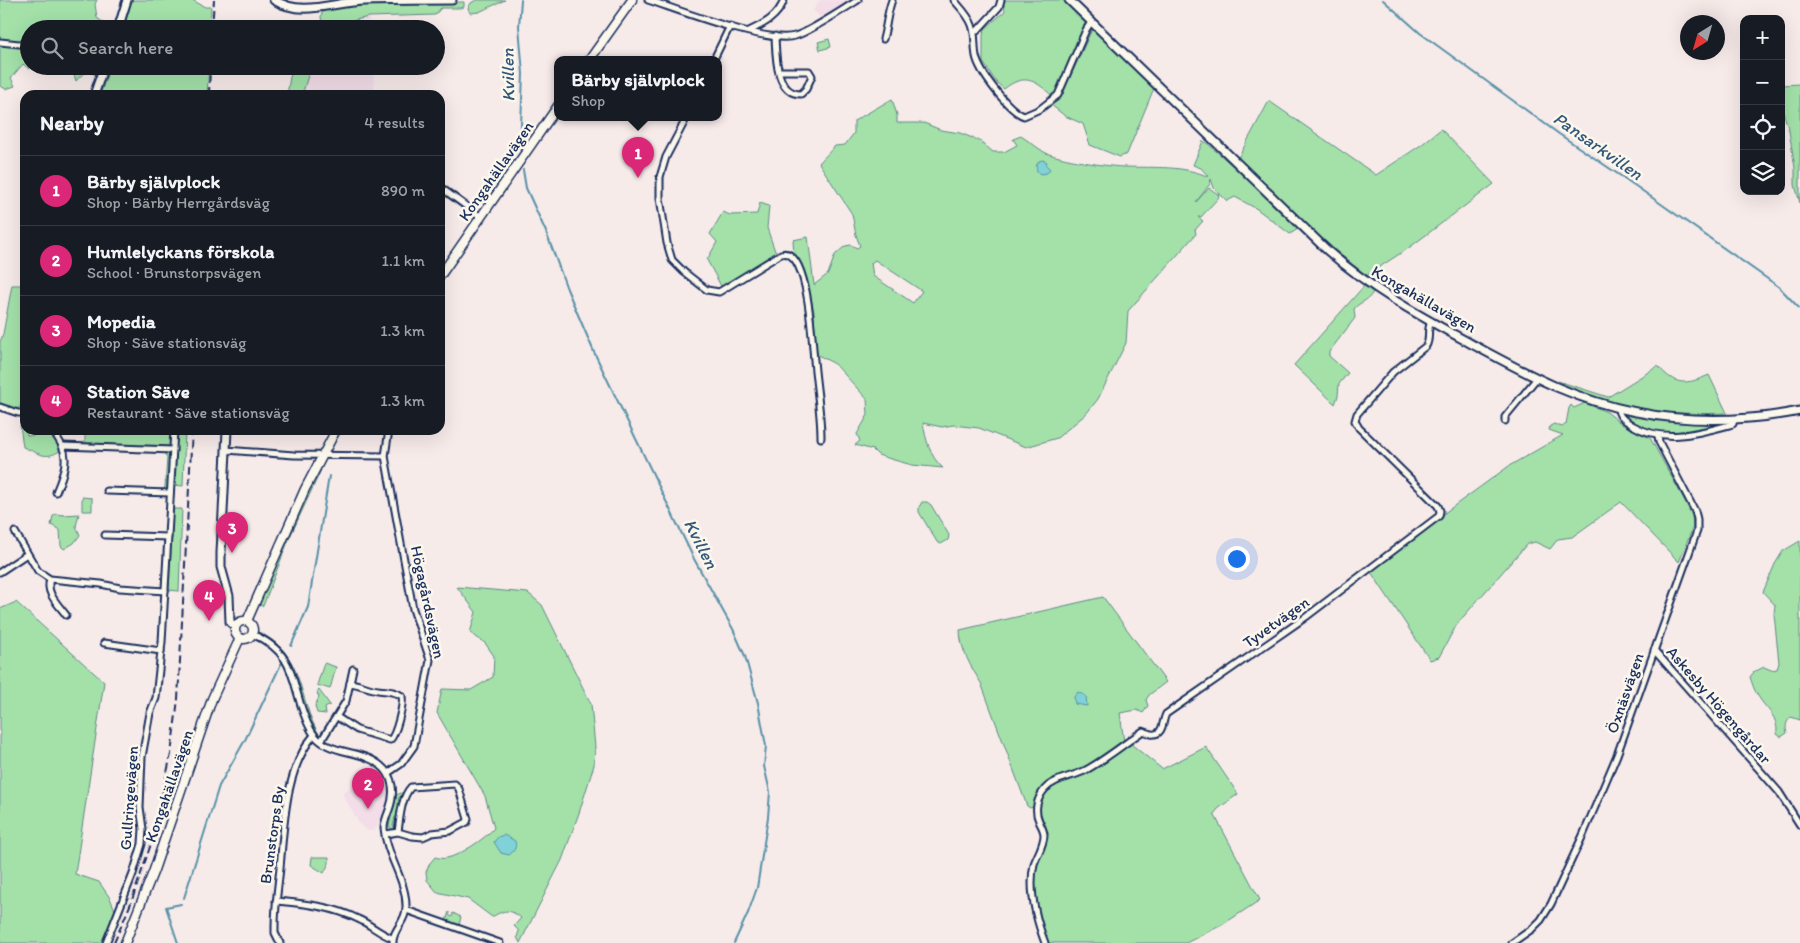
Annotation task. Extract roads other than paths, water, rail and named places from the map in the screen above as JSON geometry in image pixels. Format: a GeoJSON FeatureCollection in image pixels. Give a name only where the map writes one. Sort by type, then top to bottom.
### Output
{"type":"FeatureCollection","features":[{"type":"Feature","properties":{"kind":"main road"},"geometry":{"type":"LineString","coordinates":[[592,56],[632,0]]}},
{"type":"Feature","properties":{"kind":"main road","name":"Kongahällavägen"},"geometry":{"type":"LineString","coordinates":[[445,269],[554,112]]}},
{"type":"Feature","properties":{"kind":"main road"},"geometry":{"type":"LineString","coordinates":[[247,621],[301,496],[333,435]]}},
{"type":"Feature","properties":{"kind":"main road"},"geometry":{"type":"LineString","coordinates":[[247,621],[252,626],[252,634],[248,638],[240,638],[236,634],[235,626],[239,622],[247,621]]}},
{"type":"Feature","properties":{"kind":"main road","name":"Kongahällavägen"},"geometry":{"type":"LineString","coordinates":[[125,943],[154,870],[212,699],[240,638]]}},
{"type":"Feature","properties":{"kind":"street"},"geometry":{"type":"LineString","coordinates":[[121,20],[127,0]]}},
{"type":"Feature","properties":{"kind":"street"},"geometry":{"type":"LineString","coordinates":[[274,0],[286,6],[300,9],[366,0],[452,0]]}},
{"type":"Feature","properties":{"kind":"street"},"geometry":{"type":"LineString","coordinates":[[648,0],[730,26],[788,37],[801,34],[858,0]]}},
{"type":"Feature","properties":{"kind":"street"},"geometry":{"type":"LineString","coordinates":[[749,31],[771,19],[779,10],[784,0]]}},
{"type":"Feature","properties":{"kind":"street"},"geometry":{"type":"LineString","coordinates":[[883,39],[888,23],[887,12],[892,0]]}},
{"type":"Feature","properties":{"kind":"street"},"geometry":{"type":"LineString","coordinates":[[954,0],[972,23],[978,63],[999,94],[1018,114],[1024,116],[1040,109],[1058,95],[1091,22]]}},
{"type":"Feature","properties":{"kind":"street"},"geometry":{"type":"LineString","coordinates":[[974,32],[999,7],[1001,0]]}},
{"type":"Feature","properties":{"kind":"street","name":"Kongahällavägen"},"geometry":{"type":"LineString","coordinates":[[1069,0],[1339,261],[1384,295],[1430,322],[1537,378],[1576,395],[1618,408],[1677,419],[1734,420],[1763,418],[1800,411]]}},
{"type":"Feature","properties":{"kind":"street"},"geometry":{"type":"LineString","coordinates":[[715,56],[730,26]]}},
{"type":"Feature","properties":{"kind":"street"},"geometry":{"type":"LineString","coordinates":[[775,36],[776,59],[779,71],[787,88],[798,94],[804,92],[812,76],[809,71],[779,71]]}},
{"type":"Feature","properties":{"kind":"street"},"geometry":{"type":"LineString","coordinates":[[0,42],[20,44]]}},
{"type":"Feature","properties":{"kind":"street"},"geometry":{"type":"LineString","coordinates":[[96,90],[101,75]]}},
{"type":"Feature","properties":{"kind":"street"},"geometry":{"type":"LineString","coordinates":[[685,121],[666,157],[660,177],[660,198],[667,243],[672,260],[707,290],[719,292],[781,254],[785,253],[792,256],[798,266],[811,312],[821,438]]}},
{"type":"Feature","properties":{"kind":"street"},"geometry":{"type":"LineString","coordinates":[[445,191],[481,217]]}},
{"type":"Feature","properties":{"kind":"street","name":"Tyvetvägen"},"geometry":{"type":"LineString","coordinates":[[1045,943],[1036,911],[1032,883],[1034,865],[1044,835],[1038,818],[1037,805],[1041,794],[1046,788],[1103,760],[1143,731],[1153,734],[1161,731],[1166,714],[1306,617],[1439,516],[1438,506],[1359,428],[1355,421],[1357,414],[1393,372],[1426,346],[1429,342],[1427,331],[1430,322]]}},
{"type":"Feature","properties":{"kind":"street"},"geometry":{"type":"LineString","coordinates":[[1505,421],[1505,417],[1537,378]]}},
{"type":"Feature","properties":{"kind":"street"},"geometry":{"type":"LineString","coordinates":[[0,407],[20,413]]}},
{"type":"Feature","properties":{"kind":"street"},"geometry":{"type":"LineString","coordinates":[[1618,408],[1618,413],[1622,418],[1634,426],[1658,436],[1698,432],[1733,424],[1734,420]]}},
{"type":"Feature","properties":{"kind":"street"},"geometry":{"type":"LineString","coordinates":[[55,435],[63,446],[66,456],[56,492]]}},
{"type":"Feature","properties":{"kind":"street","name":"Gullringevägen"},"geometry":{"type":"LineString","coordinates":[[106,943],[129,886],[142,844],[143,829],[140,807],[142,757],[150,713],[156,698],[162,650],[174,435]]}},
{"type":"Feature","properties":{"kind":"street"},"geometry":{"type":"LineString","coordinates":[[226,435],[221,567],[228,589],[230,622],[235,626]]}},
{"type":"Feature","properties":{"kind":"street","name":"Högagårdsvägen"},"geometry":{"type":"LineString","coordinates":[[388,435],[385,456],[413,609],[430,660],[414,746],[401,764],[388,772]]}},
{"type":"Feature","properties":{"kind":"street","name":"Öxnäsvägen"},"geometry":{"type":"LineString","coordinates":[[1512,943],[1532,930],[1541,920],[1560,887],[1611,771],[1698,525],[1695,510],[1659,442],[1658,436]]}},
{"type":"Feature","properties":{"kind":"street"},"geometry":{"type":"LineString","coordinates":[[63,446],[173,450]]}},
{"type":"Feature","properties":{"kind":"street"},"geometry":{"type":"LineString","coordinates":[[226,450],[385,456]]}},
{"type":"Feature","properties":{"kind":"street"},"geometry":{"type":"LineString","coordinates":[[107,491],[170,493]]}},
{"type":"Feature","properties":{"kind":"street"},"geometry":{"type":"LineString","coordinates":[[15,532],[38,571],[50,579],[101,584],[120,588],[166,591]]}},
{"type":"Feature","properties":{"kind":"street"},"geometry":{"type":"LineString","coordinates":[[105,535],[168,537]]}},
{"type":"Feature","properties":{"kind":"street"},"geometry":{"type":"LineString","coordinates":[[0,572],[27,554]]}},
{"type":"Feature","properties":{"kind":"street"},"geometry":{"type":"LineString","coordinates":[[50,579],[49,592],[66,615]]}},
{"type":"Feature","properties":{"kind":"street"},"geometry":{"type":"LineString","coordinates":[[252,634],[275,647],[287,661],[303,711],[314,735],[331,747],[374,761],[388,772],[393,797],[384,828],[404,893],[406,910],[392,941],[367,923],[341,911],[314,905],[276,901]]}},
{"type":"Feature","properties":{"kind":"street"},"geometry":{"type":"LineString","coordinates":[[104,643],[162,650]]}},
{"type":"Feature","properties":{"kind":"street","name":"Askesby Högengårdar"},"geometry":{"type":"LineString","coordinates":[[1654,650],[1785,799],[1800,825]]}},
{"type":"Feature","properties":{"kind":"street"},"geometry":{"type":"LineString","coordinates":[[321,741],[346,701],[353,670]]}},
{"type":"Feature","properties":{"kind":"street"},"geometry":{"type":"LineString","coordinates":[[337,717],[357,730],[371,733],[386,740],[390,740],[394,736],[402,707],[402,696],[397,693],[350,683]]}},
{"type":"Feature","properties":{"kind":"street","name":"Brunstorps By"},"geometry":{"type":"LineString","coordinates":[[280,943],[275,931],[283,827],[290,787],[301,754],[306,744],[314,735]]}},
{"type":"Feature","properties":{"kind":"street"},"geometry":{"type":"LineString","coordinates":[[386,834],[398,832],[423,837],[432,833],[450,831],[467,822],[468,819],[459,789],[455,784],[412,787],[406,794],[398,832]]}},
{"type":"Feature","properties":{"kind":"street"},"geometry":{"type":"LineString","coordinates":[[406,910],[500,943]]}},
{"type":"Feature","properties":{"kind":"street"},"geometry":{"type":"LineString","coordinates":[[477,943],[480,936]]}},
{"type":"Feature","properties":{"kind":"water"},"geometry":{"type":"Polygon","coordinates":[[[1039,161],[1047,162],[1046,165],[1050,169],[1047,173],[1040,174],[1036,166],[1039,161]]]}},
{"type":"Feature","properties":{"kind":"water"},"geometry":{"type":"Polygon","coordinates":[[[1078,692],[1086,696],[1087,706],[1075,704],[1074,697],[1078,692]]]}},
{"type":"Feature","properties":{"kind":"water"},"geometry":{"type":"Polygon","coordinates":[[[504,835],[515,841],[515,849],[509,855],[501,853],[494,842],[498,837],[504,835]]]}},
{"type":"Feature","properties":{"kind":"waterway","name":"Kvillen"},"geometry":{"type":"LineString","coordinates":[[520,150],[523,74],[519,26],[521,0]]}},
{"type":"Feature","properties":{"kind":"waterway","name":"Pansarkvillen"},"geometry":{"type":"LineString","coordinates":[[1383,0],[1420,33],[1559,134],[1779,287],[1800,309]]}},
{"type":"Feature","properties":{"kind":"waterway","name":"Kvillen"},"geometry":{"type":"LineString","coordinates":[[523,170],[526,188],[546,232],[567,289],[594,352],[694,559],[733,629],[745,656],[758,703],[766,746],[764,766],[770,792],[768,817],[757,888],[734,943]]}},
{"type":"Feature","properties":{"kind":"waterway"},"geometry":{"type":"LineString","coordinates":[[291,646],[308,607],[329,476]]}},
{"type":"Feature","properties":{"kind":"waterway"},"geometry":{"type":"LineString","coordinates":[[184,898],[219,786],[245,740],[282,662]]}},
{"type":"Feature","properties":{"kind":"waterway"},"geometry":{"type":"LineString","coordinates":[[178,943],[166,907],[181,904]]}},
{"type":"Feature","properties":{"kind":"railway"},"geometry":{"type":"LineString","coordinates":[[213,20],[214,0]]}},
{"type":"Feature","properties":{"kind":"railway"},"geometry":{"type":"LineString","coordinates":[[209,90],[210,75]]}},
{"type":"Feature","properties":{"kind":"railway"},"geometry":{"type":"LineString","coordinates":[[114,943],[131,903],[153,838],[171,754],[178,699],[192,435]]}},
{"type":"Feature","properties":{"kind":"place","name":"Bärby självplock"},"geometry":{"type":"Point","coordinates":[638,178]}},
{"type":"Feature","properties":{"kind":"place","name":"Mopedia"},"geometry":{"type":"Point","coordinates":[232,553]}},
{"type":"Feature","properties":{"kind":"place","name":"Station Säve"},"geometry":{"type":"Point","coordinates":[209,621]}},
{"type":"Feature","properties":{"kind":"place","name":"Humlelyckans förskola"},"geometry":{"type":"Point","coordinates":[368,809]}}]}
